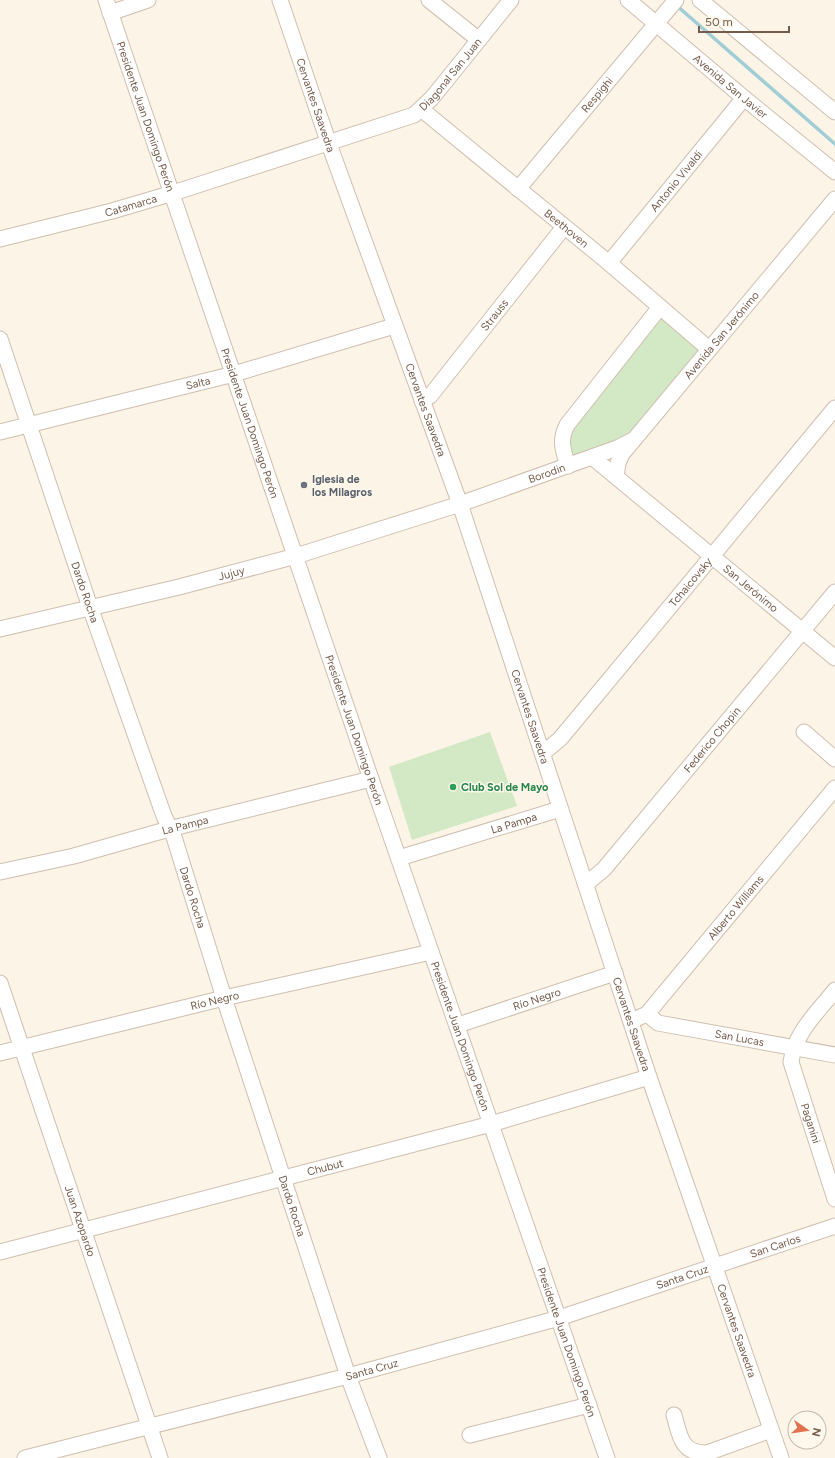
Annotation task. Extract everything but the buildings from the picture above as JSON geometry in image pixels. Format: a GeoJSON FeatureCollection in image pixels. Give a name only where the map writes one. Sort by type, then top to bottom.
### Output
{"type":"FeatureCollection","features":[{"type":"Feature","properties":{"kind":"street"},"geometry":{"type":"LineString","coordinates":[[108,6],[148,0]]}},
{"type":"Feature","properties":{"kind":"street","name":"Cervantes Saavedra"},"geometry":{"type":"LineString","coordinates":[[280,0],[329,144],[460,504],[649,1077],[781,1458]]}},
{"type":"Feature","properties":{"kind":"street"},"geometry":{"type":"LineString","coordinates":[[429,0],[479,40]]}},
{"type":"Feature","properties":{"kind":"street","name":"Diagonal San Juan"},"geometry":{"type":"LineString","coordinates":[[329,144],[414,115],[421,110],[511,0]]}},
{"type":"Feature","properties":{"kind":"street","name":"Avenida San Javier"},"geometry":{"type":"LineString","coordinates":[[628,0],[744,98],[835,172]]}},
{"type":"Feature","properties":{"kind":"street"},"geometry":{"type":"LineString","coordinates":[[700,0],[835,112]]}},
{"type":"Feature","properties":{"kind":"street","name":"Respighi"},"geometry":{"type":"LineString","coordinates":[[518,189],[671,5]]}},
{"type":"Feature","properties":{"kind":"street","name":"Presidente Juan Domingo Perón"},"geometry":{"type":"LineString","coordinates":[[108,6],[173,193],[371,779],[458,1025],[607,1458]]}},
{"type":"Feature","properties":{"kind":"street","name":"Antonio Vivaldi"},"geometry":{"type":"LineString","coordinates":[[609,263],[744,98]]}},
{"type":"Feature","properties":{"kind":"street","name":"Beethoven"},"geometry":{"type":"LineString","coordinates":[[421,110],[609,263],[709,349]]}},
{"type":"Feature","properties":{"kind":"street","name":"Catamarca"},"geometry":{"type":"LineString","coordinates":[[0,239],[112,211],[329,144]]}},
{"type":"Feature","properties":{"kind":"street","name":"Avenida San Jerónimo"},"geometry":{"type":"LineString","coordinates":[[616,476],[618,464],[622,454],[633,440],[835,199]]}},
{"type":"Feature","properties":{"kind":"street","name":"Strauss"},"geometry":{"type":"LineString","coordinates":[[422,400],[430,396],[564,227]]}},
{"type":"Feature","properties":{"kind":"street"},"geometry":{"type":"LineString","coordinates":[[568,466],[561,446],[563,433],[567,425],[660,307]]}},
{"type":"Feature","properties":{"kind":"street","name":"Salta"},"geometry":{"type":"LineString","coordinates":[[0,432],[234,374],[394,326]]}},
{"type":"Feature","properties":{"kind":"street","name":"Dardo Rocha"},"geometry":{"type":"LineString","coordinates":[[0,339],[90,608],[169,829],[174,838],[224,998],[348,1376],[379,1458]]}},
{"type":"Feature","properties":{"kind":"street","name":"Tchaicovsky"},"geometry":{"type":"LineString","coordinates":[[543,752],[560,739],[835,408]]}},
{"type":"Feature","properties":{"kind":"street","name":"Borodin"},"geometry":{"type":"LineString","coordinates":[[460,504],[568,466],[633,440]]}},
{"type":"Feature","properties":{"kind":"street","name":"San Jerónimo"},"geometry":{"type":"LineString","coordinates":[[592,457],[835,658]]}},
{"type":"Feature","properties":{"kind":"street","name":"Jujuy"},"geometry":{"type":"LineString","coordinates":[[0,629],[178,587],[296,556],[460,504]]}},
{"type":"Feature","properties":{"kind":"street","name":"Federico Chopin"},"geometry":{"type":"LineString","coordinates":[[586,884],[604,869],[835,592]]}},
{"type":"Feature","properties":{"kind":"street"},"geometry":{"type":"LineString","coordinates":[[804,732],[835,759]]}},
{"type":"Feature","properties":{"kind":"street","name":"La Pampa"},"geometry":{"type":"LineString","coordinates":[[0,872],[74,856],[169,829],[371,779]]}},
{"type":"Feature","properties":{"kind":"street","name":"Alberto Williams"},"geometry":{"type":"LineString","coordinates":[[631,1021],[647,1014],[835,788]]}},
{"type":"Feature","properties":{"kind":"street","name":"La Pampa"},"geometry":{"type":"LineString","coordinates":[[399,858],[560,809]]}},
{"type":"Feature","properties":{"kind":"street","name":"Río Negro"},"geometry":{"type":"LineString","coordinates":[[0,1053],[224,998],[431,952]]}},
{"type":"Feature","properties":{"kind":"street","name":"Río Negro"},"geometry":{"type":"LineString","coordinates":[[458,1025],[615,973]]}},
{"type":"Feature","properties":{"kind":"street","name":"Juan Azopardo"},"geometry":{"type":"LineString","coordinates":[[0,983],[160,1458]]}},
{"type":"Feature","properties":{"kind":"street"},"geometry":{"type":"LineString","coordinates":[[793,1048],[798,1035],[835,990]]}},
{"type":"Feature","properties":{"kind":"street","name":"San Lucas"},"geometry":{"type":"LineString","coordinates":[[647,1014],[658,1023],[835,1055]]}},
{"type":"Feature","properties":{"kind":"street","name":"Paganini"},"geometry":{"type":"LineString","coordinates":[[793,1048],[791,1062],[793,1071],[835,1199]]}},
{"type":"Feature","properties":{"kind":"street","name":"Chubut"},"geometry":{"type":"LineString","coordinates":[[0,1252],[84,1232],[491,1124],[649,1077]]}},
{"type":"Feature","properties":{"kind":"street","name":"San Carlos"},"geometry":{"type":"LineString","coordinates":[[715,1266],[835,1226]]}},
{"type":"Feature","properties":{"kind":"street","name":"Santa Cruz"},"geometry":{"type":"LineString","coordinates":[[25,1458],[348,1376],[559,1318],[715,1266]]}},
{"type":"Feature","properties":{"kind":"street"},"geometry":{"type":"LineString","coordinates":[[470,1435],[589,1405]]}},
{"type":"Feature","properties":{"kind":"street"},"geometry":{"type":"LineString","coordinates":[[674,1415],[682,1442],[689,1450],[698,1453],[707,1453],[771,1430]]}},
{"type":"Feature","properties":{"kind":"green space"},"geometry":{"type":"Polygon","coordinates":[[[662,316],[699,348],[698,352],[633,430],[623,439],[575,459],[567,449],[571,429],[662,316]]]}},
{"type":"Feature","properties":{"kind":"green space","name":"Club Sol de Mayo"},"geometry":{"type":"Polygon","coordinates":[[[490,732],[517,806],[412,840],[389,767],[490,732]]]}},
{"type":"Feature","properties":{"kind":"waterway"},"geometry":{"type":"LineString","coordinates":[[676,5],[835,144]]}},
{"type":"Feature","properties":{"kind":"place","name":"Iglesia de los Milagros"},"geometry":{"type":"Point","coordinates":[304,485]}},
{"type":"Feature","properties":{"kind":"place","name":"Club Sol de Mayo"},"geometry":{"type":"Point","coordinates":[453,787]}}]}
